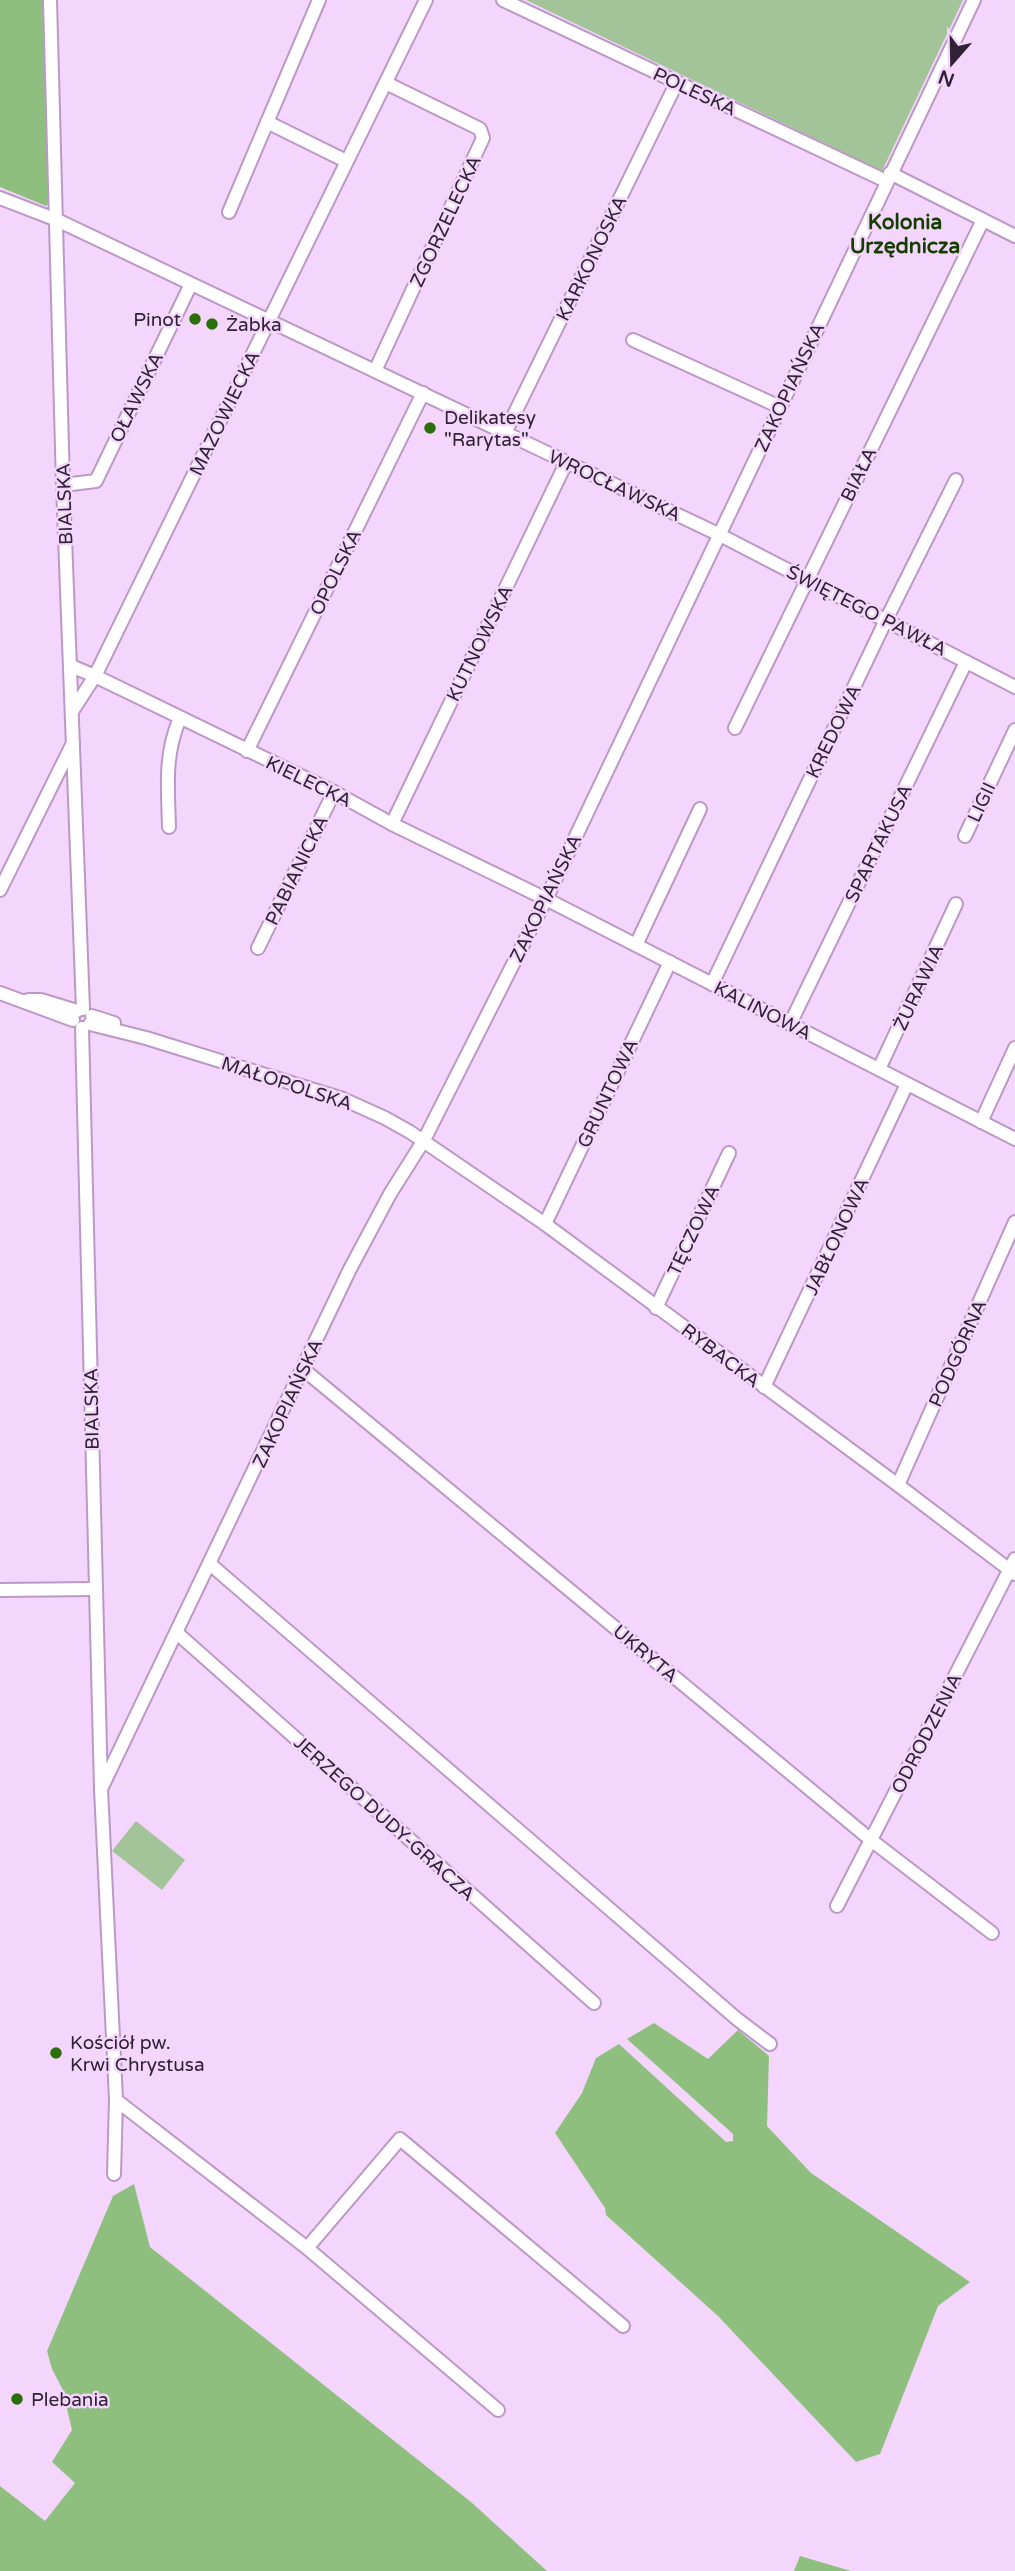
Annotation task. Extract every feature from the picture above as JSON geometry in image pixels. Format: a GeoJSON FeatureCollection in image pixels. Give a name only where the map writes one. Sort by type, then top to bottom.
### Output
{"type":"FeatureCollection","features":[{"type":"Feature","properties":{"kind":"street","name":"BIALSKA"},"geometry":{"type":"LineString","coordinates":[[50,0],[63,485],[83,1018],[101,1789],[116,2100],[114,2174]]}},
{"type":"Feature","properties":{"kind":"street"},"geometry":{"type":"LineString","coordinates":[[229,212],[319,0]]}},
{"type":"Feature","properties":{"kind":"street","name":"MAZOWIECKA"},"geometry":{"type":"LineString","coordinates":[[73,710],[95,676],[426,0]]}},
{"type":"Feature","properties":{"kind":"street","name":"POLESKA"},"geometry":{"type":"LineString","coordinates":[[503,0],[1015,236]]}},
{"type":"Feature","properties":{"kind":"street","name":"ZAKOPIAŃSKA"},"geometry":{"type":"LineString","coordinates":[[101,1789],[350,1269],[402,1172],[424,1140],[546,899],[974,0]]}},
{"type":"Feature","properties":{"kind":"street","name":"KARKONOSKA"},"geometry":{"type":"LineString","coordinates":[[505,433],[677,82]]}},
{"type":"Feature","properties":{"kind":"street","name":"ZGORZELECKA"},"geometry":{"type":"LineString","coordinates":[[375,371],[483,138],[480,129],[386,83]]}},
{"type":"Feature","properties":{"kind":"street"},"geometry":{"type":"LineString","coordinates":[[267,122],[346,161]]}},
{"type":"Feature","properties":{"kind":"street","name":"WROCŁAWSKA"},"geometry":{"type":"LineString","coordinates":[[0,198],[57,220],[718,534]]}},
{"type":"Feature","properties":{"kind":"street","name":"BIAŁA"},"geometry":{"type":"LineString","coordinates":[[735,728],[983,220]]}},
{"type":"Feature","properties":{"kind":"street","name":"OŁAWSKA"},"geometry":{"type":"LineString","coordinates":[[63,485],[96,481],[191,284]]}},
{"type":"Feature","properties":{"kind":"street"},"geometry":{"type":"LineString","coordinates":[[633,340],[780,407]]}},
{"type":"Feature","properties":{"kind":"street","name":"OPOLSKA"},"geometry":{"type":"LineString","coordinates":[[247,751],[423,393]]}},
{"type":"Feature","properties":{"kind":"street","name":"KUTNOWSKA"},"geometry":{"type":"LineString","coordinates":[[392,824],[566,463]]}},
{"type":"Feature","properties":{"kind":"street","name":"KREDOWA"},"geometry":{"type":"LineString","coordinates":[[712,984],[956,480]]}},
{"type":"Feature","properties":{"kind":"street","name":"ŚWIĘTEGO PAWŁA"},"geometry":{"type":"LineString","coordinates":[[718,534],[1015,687]]}},
{"type":"Feature","properties":{"kind":"street","name":"SPARTAKUSA"},"geometry":{"type":"LineString","coordinates":[[790,1024],[966,662]]}},
{"type":"Feature","properties":{"kind":"street","name":"KIELECKA"},"geometry":{"type":"LineString","coordinates":[[71,666],[334,792],[392,824],[546,899]]}},
{"type":"Feature","properties":{"kind":"street"},"geometry":{"type":"LineString","coordinates":[[169,827],[168,757],[171,738],[180,718]]}},
{"type":"Feature","properties":{"kind":"street","name":"LIGII"},"geometry":{"type":"LineString","coordinates":[[965,836],[1015,730]]}},
{"type":"Feature","properties":{"kind":"street"},"geometry":{"type":"LineString","coordinates":[[0,890],[74,740]]}},
{"type":"Feature","properties":{"kind":"street","name":"PABIANICKA"},"geometry":{"type":"LineString","coordinates":[[258,948],[334,792]]}},
{"type":"Feature","properties":{"kind":"street"},"geometry":{"type":"LineString","coordinates":[[636,945],[700,809]]}},
{"type":"Feature","properties":{"kind":"street","name":"KALINOWA"},"geometry":{"type":"LineString","coordinates":[[546,899],[1015,1139]]}},
{"type":"Feature","properties":{"kind":"street","name":"ŻURAWIA"},"geometry":{"type":"LineString","coordinates":[[879,1069],[956,904]]}},
{"type":"Feature","properties":{"kind":"street","name":"GRUNTOWA"},"geometry":{"type":"LineString","coordinates":[[545,1224],[670,962]]}},
{"type":"Feature","properties":{"kind":"street","name":"MAŁOPOLSKA"},"geometry":{"type":"LineString","coordinates":[[0,993],[49,1013],[83,1018],[343,1099],[424,1140]]}},
{"type":"Feature","properties":{"kind":"street"},"geometry":{"type":"LineString","coordinates":[[981,1122],[1015,1048]]}},
{"type":"Feature","properties":{"kind":"street","name":"JABŁONOWA"},"geometry":{"type":"LineString","coordinates":[[764,1387],[907,1084]]}},
{"type":"Feature","properties":{"kind":"street","name":"RYBACKA"},"geometry":{"type":"LineString","coordinates":[[424,1140],[545,1224],[1013,1568]]}},
{"type":"Feature","properties":{"kind":"street","name":"TĘCZOWA"},"geometry":{"type":"LineString","coordinates":[[656,1308],[729,1153]]}},
{"type":"Feature","properties":{"kind":"street","name":"PODGÓRNA"},"geometry":{"type":"LineString","coordinates":[[898,1485],[1015,1222]]}},
{"type":"Feature","properties":{"kind":"street","name":"UKRYTA"},"geometry":{"type":"LineString","coordinates":[[303,1369],[871,1840],[992,1933]]}},
{"type":"Feature","properties":{"kind":"street"},"geometry":{"type":"LineString","coordinates":[[210,1564],[697,1982],[737,2020],[770,2044]]}},
{"type":"Feature","properties":{"kind":"street","name":"ODRODZENIA"},"geometry":{"type":"LineString","coordinates":[[837,1906],[1013,1568]]}},
{"type":"Feature","properties":{"kind":"street"},"geometry":{"type":"LineString","coordinates":[[0,1590],[95,1589]]}},
{"type":"Feature","properties":{"kind":"street","name":"JERZEGO DUDY-GRACZA"},"geometry":{"type":"LineString","coordinates":[[177,1633],[594,2003]]}},
{"type":"Feature","properties":{"kind":"street"},"geometry":{"type":"LineString","coordinates":[[116,2100],[307,2248],[498,2410]]}},
{"type":"Feature","properties":{"kind":"street"},"geometry":{"type":"LineString","coordinates":[[307,2248],[400,2139],[623,2326]]}},
{"type":"Feature","properties":{"kind":"green space"},"geometry":{"type":"Polygon","coordinates":[[[0,0],[44,0],[50,201],[46,206],[0,187],[0,0]]]}},
{"type":"Feature","properties":{"kind":"green space"},"geometry":{"type":"Polygon","coordinates":[[[526,0],[963,0],[882,171],[526,0]]]}},
{"type":"Feature","properties":{"kind":"green space"},"geometry":{"type":"Polygon","coordinates":[[[136,1821],[185,1860],[162,1890],[112,1851],[136,1821]]]}},
{"type":"Feature","properties":{"kind":"green space"},"geometry":{"type":"Polygon","coordinates":[[[654,2023],[708,2059],[738,2030],[769,2056],[767,2126],[811,2173],[970,2282],[938,2306],[880,2454],[856,2462],[718,2316],[606,2215],[605,2208],[555,2133],[582,2093],[596,2058],[619,2044],[726,2142],[733,2141],[733,2134],[627,2039],[654,2023]]]}},
{"type":"Feature","properties":{"kind":"green space"},"geometry":{"type":"Polygon","coordinates":[[[134,2184],[150,2247],[471,2502],[547,2571],[0,2571],[0,2486],[45,2521],[75,2483],[52,2462],[72,2430],[62,2388],[52,2369],[47,2351],[113,2196],[134,2184]]]}},
{"type":"Feature","properties":{"kind":"green space"},"geometry":{"type":"Polygon","coordinates":[[[800,2556],[851,2571],[794,2571],[800,2556]]]}},
{"type":"Feature","properties":{"kind":"place","name":"Pinot"},"geometry":{"type":"Point","coordinates":[195,319]}},
{"type":"Feature","properties":{"kind":"place","name":"Żabka"},"geometry":{"type":"Point","coordinates":[212,324]}},
{"type":"Feature","properties":{"kind":"place","name":"Delikatesy \"Rarytas\""},"geometry":{"type":"Point","coordinates":[430,428]}},
{"type":"Feature","properties":{"kind":"place","name":"Kościół pw. Krwi Chrystusa"},"geometry":{"type":"Point","coordinates":[56,2053]}},
{"type":"Feature","properties":{"kind":"place","name":"Plebania"},"geometry":{"type":"Point","coordinates":[17,2399]}},
{"type":"Feature","properties":{"kind":"district","name":"Kolonia Urzędnicza"},"geometry":{"type":"Point","coordinates":[905,234]}}]}
